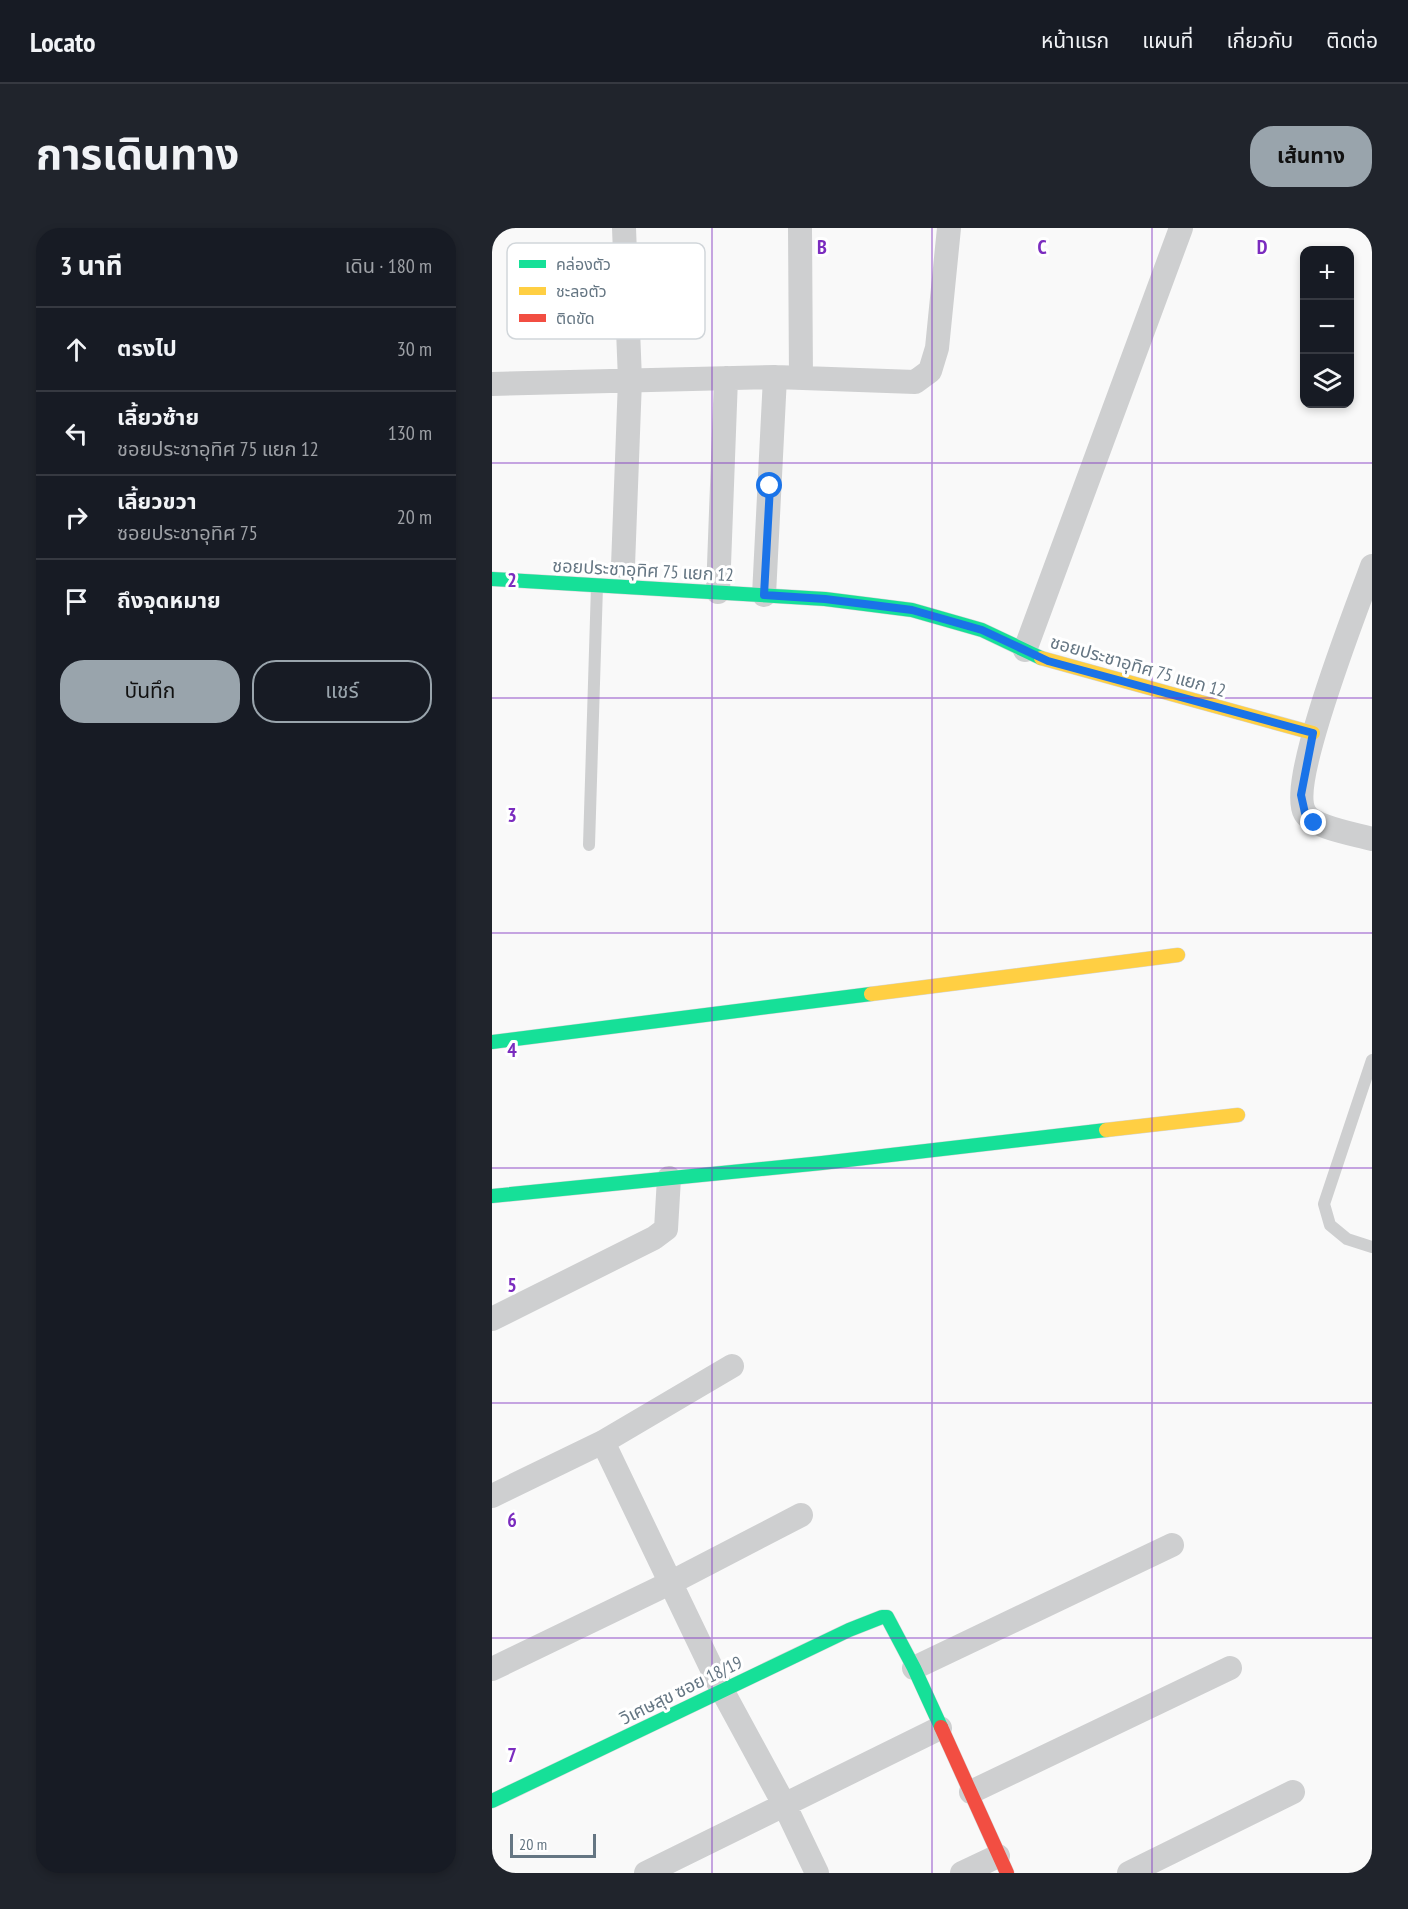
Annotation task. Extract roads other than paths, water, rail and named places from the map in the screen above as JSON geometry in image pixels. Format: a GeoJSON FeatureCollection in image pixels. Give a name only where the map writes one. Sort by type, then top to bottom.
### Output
{"type":"FeatureCollection","features":[{"type":"Feature","properties":{"kind":"street"},"geometry":{"type":"LineString","coordinates":[[624,228],[625,243]]}},
{"type":"Feature","properties":{"kind":"street"},"geometry":{"type":"LineString","coordinates":[[800,228],[801,378]]}},
{"type":"Feature","properties":{"kind":"street"},"geometry":{"type":"LineString","coordinates":[[492,384],[775,377],[915,382],[930,371],[937,348],[949,228]]}},
{"type":"Feature","properties":{"kind":"street"},"geometry":{"type":"LineString","coordinates":[[1025,650],[1181,228]]}},
{"type":"Feature","properties":{"kind":"street"},"geometry":{"type":"LineString","coordinates":[[623,566],[630,380],[628,339]]}},
{"type":"Feature","properties":{"kind":"street"},"geometry":{"type":"LineString","coordinates":[[764,595],[775,377]]}},
{"type":"Feature","properties":{"kind":"street"},"geometry":{"type":"LineString","coordinates":[[717,592],[726,378]]}},
{"type":"Feature","properties":{"kind":"street"},"geometry":{"type":"LineString","coordinates":[[1372,566],[1362,624],[1313,733],[1301,795],[1305,813],[1314,823],[1372,839]]}},
{"type":"Feature","properties":{"kind":"street","name":"ชอยประชาอุทิศ 75 แยก 12"},"geometry":{"type":"LineString","coordinates":[[492,579],[825,599],[912,610],[982,630],[1048,661],[1313,733]]}},
{"type":"Feature","properties":{"kind":"street"},"geometry":{"type":"LineString","coordinates":[[492,1042],[1178,955]]}},
{"type":"Feature","properties":{"kind":"street"},"geometry":{"type":"LineString","coordinates":[[492,1196],[822,1163],[1238,1115]]}},
{"type":"Feature","properties":{"kind":"street"},"geometry":{"type":"LineString","coordinates":[[492,1319],[654,1238],[666,1229],[669,1179]]}},
{"type":"Feature","properties":{"kind":"street"},"geometry":{"type":"LineString","coordinates":[[492,1496],[603,1442],[732,1366]]}},
{"type":"Feature","properties":{"kind":"street"},"geometry":{"type":"LineString","coordinates":[[603,1442],[722,1690],[785,1806],[817,1873]]}},
{"type":"Feature","properties":{"kind":"street"},"geometry":{"type":"LineString","coordinates":[[492,1669],[672,1582],[801,1515]]}},
{"type":"Feature","properties":{"kind":"street"},"geometry":{"type":"LineString","coordinates":[[962,1873],[1002,1864],[914,1668],[1172,1545]]}},
{"type":"Feature","properties":{"kind":"street","name":"วิเศษสุข ซอย 18/19"},"geometry":{"type":"LineString","coordinates":[[492,1801],[849,1630],[882,1617],[887,1617],[914,1668]]}},
{"type":"Feature","properties":{"kind":"street"},"geometry":{"type":"LineString","coordinates":[[971,1792],[1230,1668]]}},
{"type":"Feature","properties":{"kind":"street"},"geometry":{"type":"LineString","coordinates":[[646,1873],[940,1728]]}},
{"type":"Feature","properties":{"kind":"street"},"geometry":{"type":"LineString","coordinates":[[1129,1873],[1293,1792]]}},
{"type":"Feature","properties":{"kind":"lane"},"geometry":{"type":"LineString","coordinates":[[589,845],[597,585]]}},
{"type":"Feature","properties":{"kind":"lane"},"geometry":{"type":"LineString","coordinates":[[1372,1060],[1324,1204],[1330,1225],[1347,1239],[1372,1247]]}}]}
